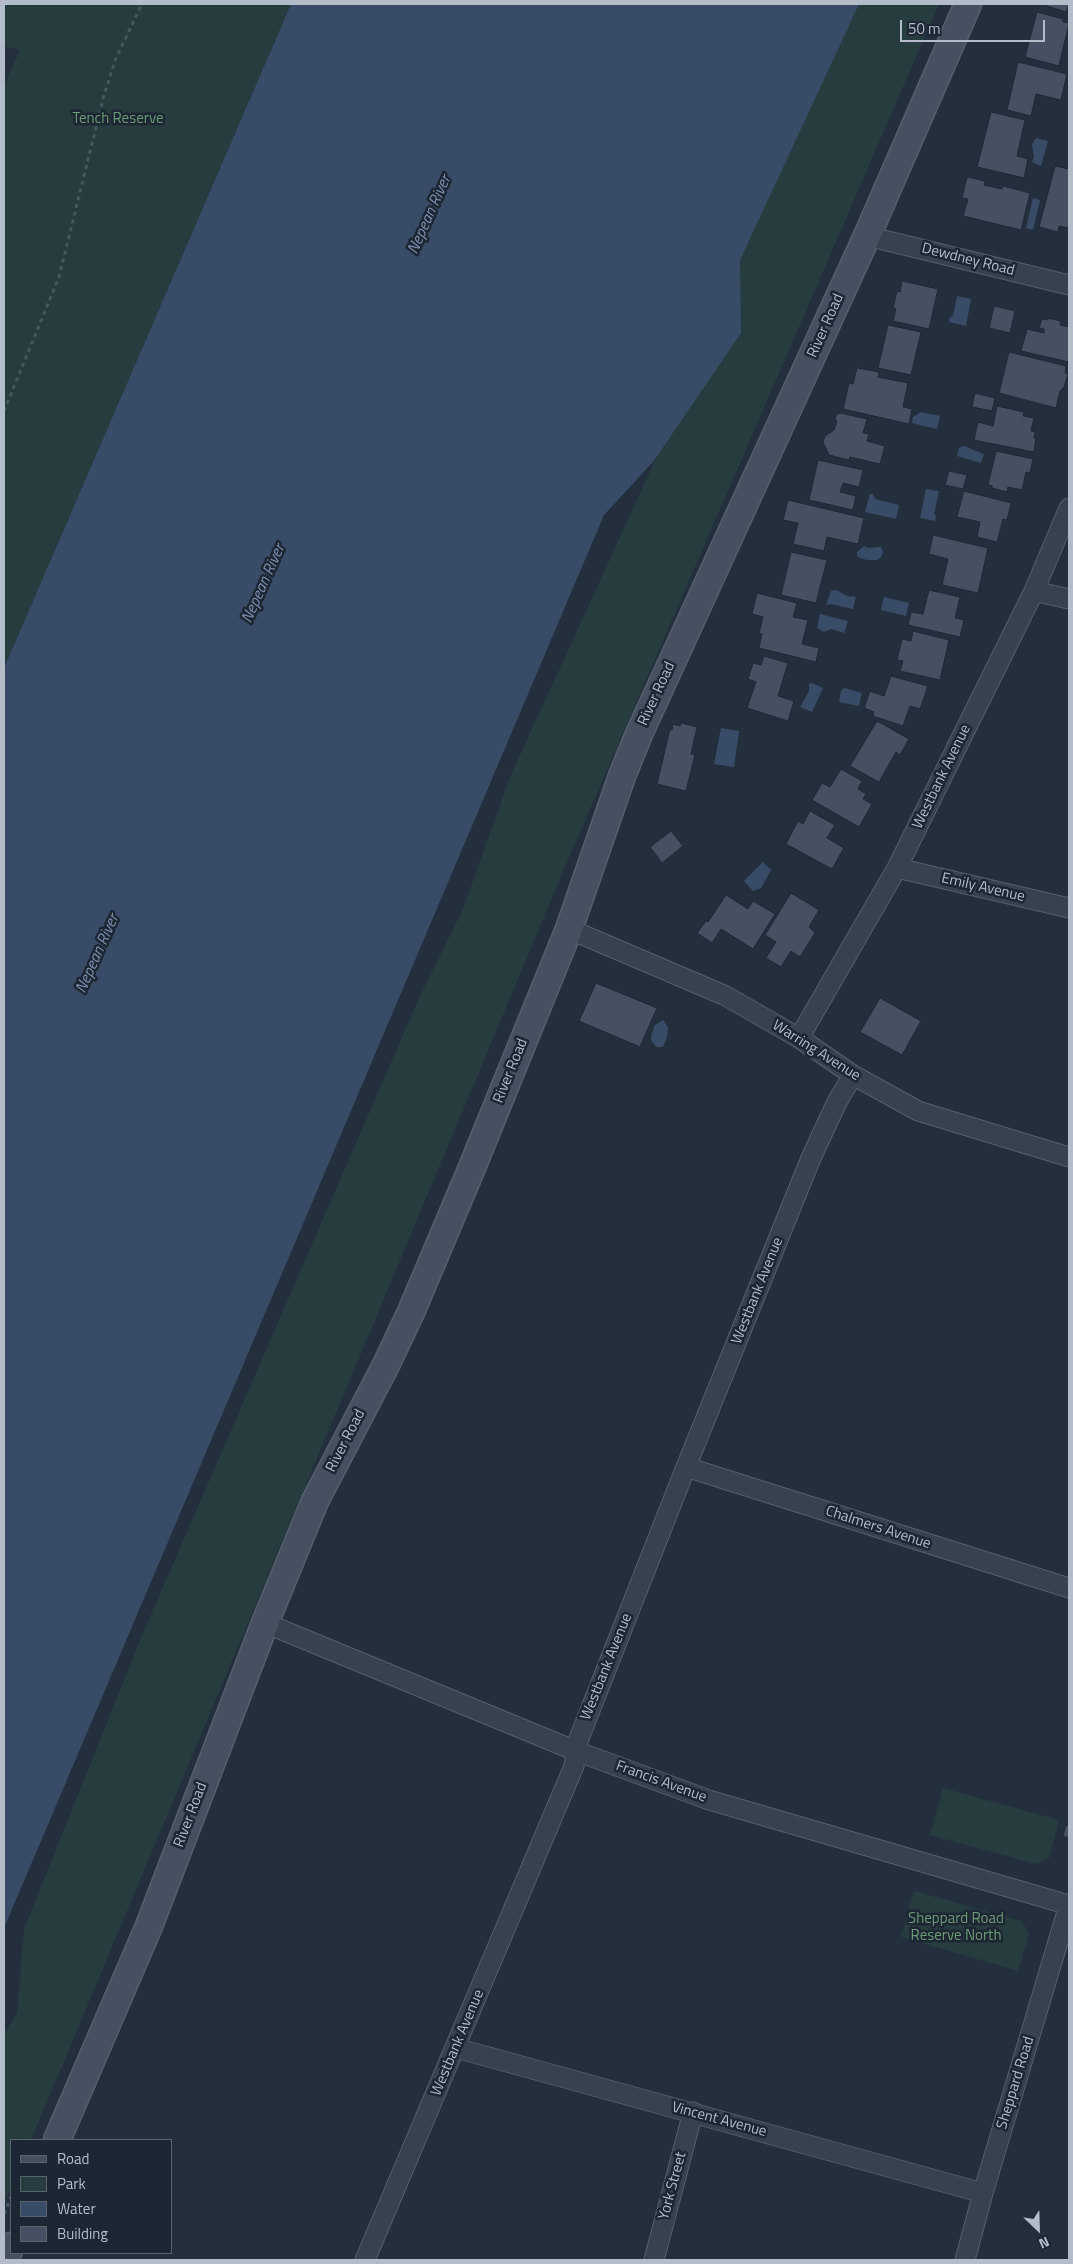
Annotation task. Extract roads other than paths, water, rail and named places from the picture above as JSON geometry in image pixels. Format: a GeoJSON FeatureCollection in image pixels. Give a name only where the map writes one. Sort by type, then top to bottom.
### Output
{"type":"FeatureCollection","features":[{"type":"Feature","properties":{"kind":"street","name":"River Road"},"geometry":{"type":"LineString","coordinates":[[57,2139],[149,1926],[265,1623],[315,1501],[386,1365],[411,1312],[569,929],[622,776],[639,734],[867,236],[968,4]]}},
{"type":"Feature","properties":{"kind":"street","name":"Dewdney Road"},"geometry":{"type":"LineString","coordinates":[[867,236],[1069,285]]}},
{"type":"Feature","properties":{"kind":"street","name":"Westbank Avenue"},"geometry":{"type":"LineString","coordinates":[[800,1038],[897,868],[1034,591],[1069,508]]}},
{"type":"Feature","properties":{"kind":"street"},"geometry":{"type":"LineString","coordinates":[[1034,591],[1069,599]]}},
{"type":"Feature","properties":{"kind":"street","name":"Emily Avenue"},"geometry":{"type":"LineString","coordinates":[[897,868],[1069,908]]}},
{"type":"Feature","properties":{"kind":"street","name":"Warring Avenue"},"geometry":{"type":"LineString","coordinates":[[569,929],[714,990],[800,1038],[853,1075],[927,1115],[1069,1157]]}},
{"type":"Feature","properties":{"kind":"street","name":"Westbank Avenue"},"geometry":{"type":"LineString","coordinates":[[365,2260],[574,1766],[578,1740],[811,1158],[837,1102],[853,1075]]}},
{"type":"Feature","properties":{"kind":"street","name":"Chalmers Avenue"},"geometry":{"type":"LineString","coordinates":[[686,1467],[1069,1588]]}},
{"type":"Feature","properties":{"kind":"street","name":"Francis Avenue"},"geometry":{"type":"LineString","coordinates":[[265,1623],[576,1751],[709,1800],[1069,1905]]}},
{"type":"Feature","properties":{"kind":"street","name":"Sheppard Road"},"geometry":{"type":"LineString","coordinates":[[964,2260],[1069,1905]]}},
{"type":"Feature","properties":{"kind":"street","name":"Vincent Avenue"},"geometry":{"type":"LineString","coordinates":[[456,2048],[983,2193]]}},
{"type":"Feature","properties":{"kind":"street","name":"York Street"},"geometry":{"type":"LineString","coordinates":[[654,2260],[693,2112]]}},
{"type":"Feature","properties":{"kind":"street"},"geometry":{"type":"LineString","coordinates":[[5,2260],[10,2248]]}},
{"type":"Feature","properties":{"kind":"water","name":"Nepean River"},"geometry":{"type":"Polygon","coordinates":[[[291,4],[859,4],[740,260],[741,333],[653,462],[604,515],[4,1928],[4,668],[291,4]]]}},
{"type":"Feature","properties":{"kind":"water"},"geometry":{"type":"Polygon","coordinates":[[[1036,138],[1048,141],[1041,166],[1032,162],[1034,157],[1032,144],[1036,138]]]}},
{"type":"Feature","properties":{"kind":"water"},"geometry":{"type":"Polygon","coordinates":[[[1033,198],[1040,200],[1033,230],[1026,228],[1033,198]]]}},
{"type":"Feature","properties":{"kind":"water"},"geometry":{"type":"Polygon","coordinates":[[[957,296],[971,299],[966,326],[949,322],[950,317],[953,316],[957,296]]]}},
{"type":"Feature","properties":{"kind":"water"},"geometry":{"type":"Polygon","coordinates":[[[921,412],[940,416],[937,429],[912,423],[913,417],[921,412]]]}},
{"type":"Feature","properties":{"kind":"water"},"geometry":{"type":"Polygon","coordinates":[[[964,446],[984,454],[981,463],[957,456],[959,448],[964,446]]]}},
{"type":"Feature","properties":{"kind":"water"},"geometry":{"type":"Polygon","coordinates":[[[926,489],[939,491],[934,514],[936,516],[935,521],[920,518],[926,489]]]}},
{"type":"Feature","properties":{"kind":"water"},"geometry":{"type":"Polygon","coordinates":[[[870,494],[873,494],[875,499],[899,505],[896,519],[865,512],[870,494]]]}},
{"type":"Feature","properties":{"kind":"water"},"geometry":{"type":"Polygon","coordinates":[[[864,546],[868,548],[881,547],[883,552],[881,557],[877,560],[860,558],[857,556],[857,552],[864,546]]]}},
{"type":"Feature","properties":{"kind":"water"},"geometry":{"type":"Polygon","coordinates":[[[836,590],[849,597],[856,597],[853,609],[831,604],[826,605],[831,591],[836,590]]]}},
{"type":"Feature","properties":{"kind":"water"},"geometry":{"type":"Polygon","coordinates":[[[884,597],[909,603],[906,616],[881,610],[884,597]]]}},
{"type":"Feature","properties":{"kind":"water"},"geometry":{"type":"Polygon","coordinates":[[[820,614],[848,621],[844,633],[831,629],[824,632],[817,628],[820,614]]]}},
{"type":"Feature","properties":{"kind":"water"},"geometry":{"type":"Polygon","coordinates":[[[812,683],[823,688],[812,712],[800,707],[809,691],[809,684],[812,683]]]}},
{"type":"Feature","properties":{"kind":"water"},"geometry":{"type":"Polygon","coordinates":[[[844,688],[862,693],[859,706],[839,702],[841,691],[844,688]]]}},
{"type":"Feature","properties":{"kind":"water"},"geometry":{"type":"Polygon","coordinates":[[[721,728],[739,731],[734,767],[714,764],[721,728]]]}},
{"type":"Feature","properties":{"kind":"water"},"geometry":{"type":"Polygon","coordinates":[[[763,862],[771,870],[761,888],[753,891],[744,881],[763,862]]]}},
{"type":"Feature","properties":{"kind":"water"},"geometry":{"type":"Polygon","coordinates":[[[663,1020],[668,1027],[667,1037],[663,1047],[656,1047],[651,1040],[652,1033],[655,1025],[663,1020]]]}},
{"type":"Feature","properties":{"kind":"park label","name":"Tench Reserve"},"geometry":{"type":"Point","coordinates":[118,119]}},
{"type":"Feature","properties":{"kind":"park label","name":"Sheppard Road Reserve North"},"geometry":{"type":"Point","coordinates":[956,1928]}}]}
